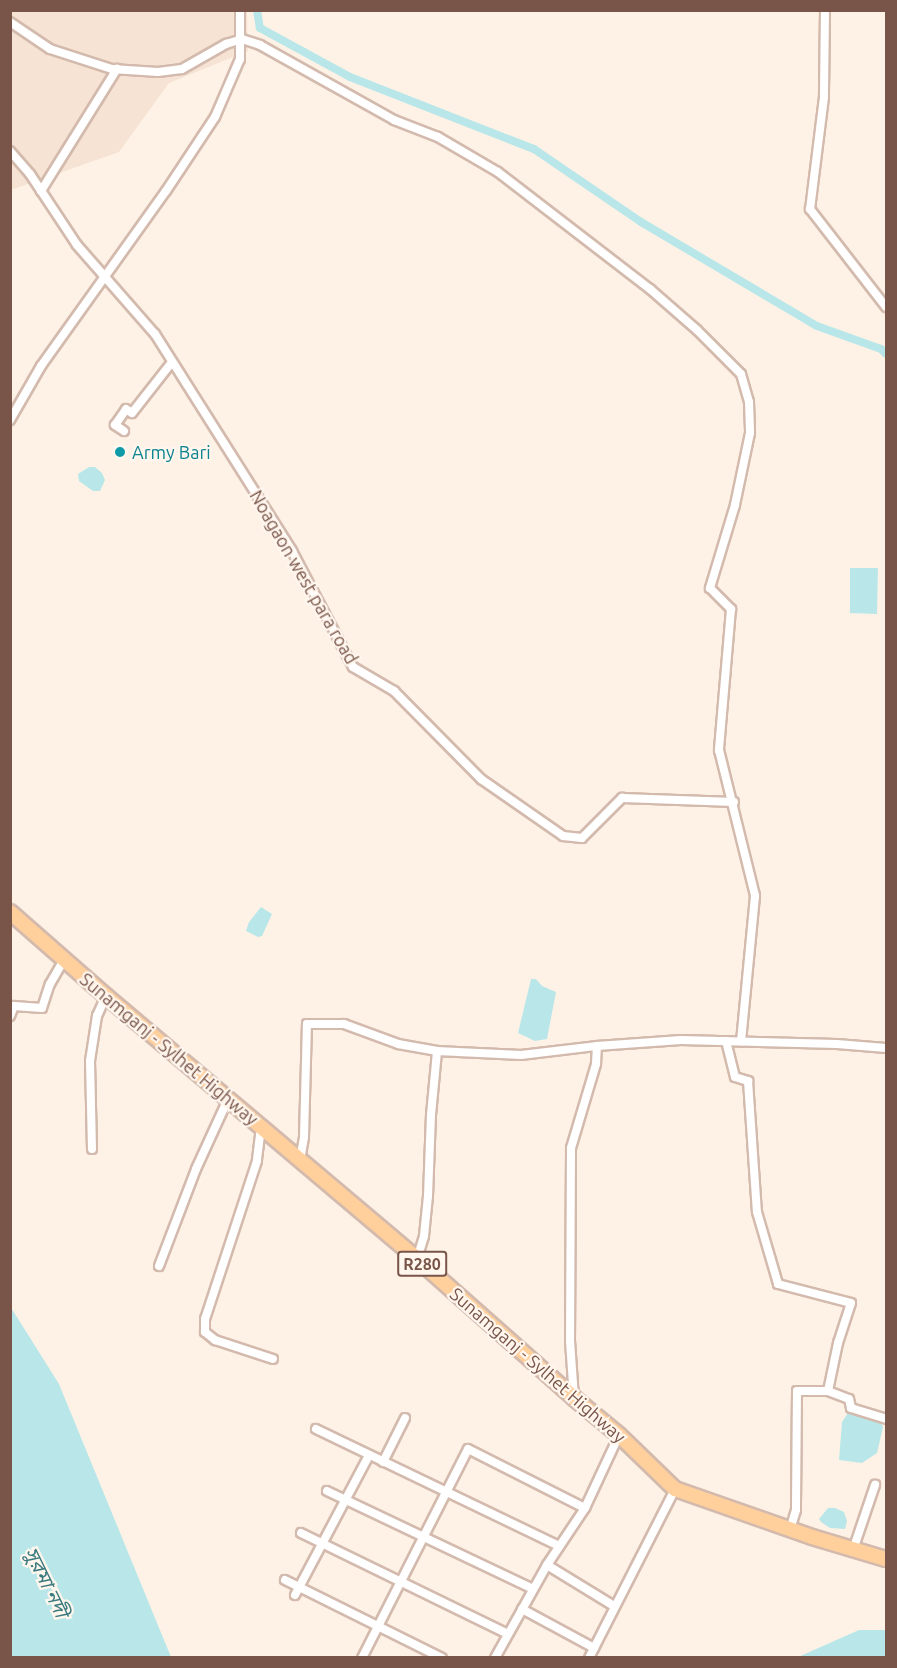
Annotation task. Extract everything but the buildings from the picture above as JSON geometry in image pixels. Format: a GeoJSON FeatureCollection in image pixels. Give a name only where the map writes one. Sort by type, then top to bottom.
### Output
{"type":"FeatureCollection","features":[{"type":"Feature","properties":{"kind":"main road","name":"Sunamganj - Sylhet Highway"},"geometry":{"type":"LineString","coordinates":[[10,912],[417,1259],[619,1435],[675,1489],[790,1530],[886,1559]]}},
{"type":"Feature","properties":{"kind":"main road"},"geometry":{"type":"LineString","coordinates":[[860,1552],[886,1553]]}},
{"type":"Feature","properties":{"kind":"street"},"geometry":{"type":"LineString","coordinates":[[10,420],[41,366],[214,117],[240,59],[242,39],[240,10]]}},
{"type":"Feature","properties":{"kind":"street"},"geometry":{"type":"LineString","coordinates":[[825,10],[824,97],[810,209],[886,307]]}},
{"type":"Feature","properties":{"kind":"street"},"geometry":{"type":"LineString","coordinates":[[10,22],[50,49],[117,69],[158,72],[182,69],[226,44],[242,39],[260,45],[394,120],[438,137],[498,172],[650,289],[697,330],[741,374],[749,402],[750,433],[735,506],[711,588],[731,609],[720,750],[755,896],[741,1041]]}},
{"type":"Feature","properties":{"kind":"street"},"geometry":{"type":"LineString","coordinates":[[41,191],[117,69]]}},
{"type":"Feature","properties":{"kind":"street"},"geometry":{"type":"LineString","coordinates":[[10,151],[77,244],[155,334],[172,362],[132,413],[126,409],[115,425],[124,431]]}},
{"type":"Feature","properties":{"kind":"street","name":"Noagaon west para road"},"geometry":{"type":"LineString","coordinates":[[172,362],[292,551],[353,667],[394,691],[481,779],[563,836],[582,838],[622,798],[734,802]]}},
{"type":"Feature","properties":{"kind":"street"},"geometry":{"type":"LineString","coordinates":[[10,1016],[14,1006],[42,1008],[50,984],[64,960]]}},
{"type":"Feature","properties":{"kind":"street"},"geometry":{"type":"LineString","coordinates":[[92,1149],[90,1061],[97,1016],[106,996]]}},
{"type":"Feature","properties":{"kind":"street"},"geometry":{"type":"LineString","coordinates":[[300,1160],[304,1137],[307,1024],[344,1024],[398,1044],[437,1051],[521,1055],[597,1046],[681,1040],[837,1044],[886,1048]]}},
{"type":"Feature","properties":{"kind":"street"},"geometry":{"type":"LineString","coordinates":[[726,1041],[735,1077],[748,1081],[757,1212],[778,1284],[851,1304],[838,1343],[828,1391]]}},
{"type":"Feature","properties":{"kind":"street"},"geometry":{"type":"LineString","coordinates":[[574,1398],[570,1341],[571,1148],[596,1064],[597,1046]]}},
{"type":"Feature","properties":{"kind":"street"},"geometry":{"type":"LineString","coordinates":[[417,1259],[424,1236],[428,1196],[430,1115],[437,1051]]}},
{"type":"Feature","properties":{"kind":"street"},"geometry":{"type":"LineString","coordinates":[[159,1266],[196,1169],[228,1099]]}},
{"type":"Feature","properties":{"kind":"street"},"geometry":{"type":"LineString","coordinates":[[261,1127],[257,1161],[205,1319],[205,1332],[215,1340],[273,1359]]}},
{"type":"Feature","properties":{"kind":"street"},"geometry":{"type":"LineString","coordinates":[[790,1530],[796,1510],[797,1391],[828,1391],[849,1399],[851,1408],[886,1419]]}},
{"type":"Feature","properties":{"kind":"street"},"geometry":{"type":"LineString","coordinates":[[383,1462],[405,1418]]}},
{"type":"Feature","properties":{"kind":"street"},"geometry":{"type":"LineString","coordinates":[[316,1429],[559,1546]]}},
{"type":"Feature","properties":{"kind":"street"},"geometry":{"type":"LineString","coordinates":[[495,1658],[547,1565],[585,1508],[619,1435]]}},
{"type":"Feature","properties":{"kind":"street"},"geometry":{"type":"LineString","coordinates":[[362,1658],[448,1493],[468,1449],[585,1508]]}},
{"type":"Feature","properties":{"kind":"street"},"geometry":{"type":"LineString","coordinates":[[296,1591],[369,1455]]}},
{"type":"Feature","properties":{"kind":"street"},"geometry":{"type":"LineString","coordinates":[[860,1552],[875,1485]]}},
{"type":"Feature","properties":{"kind":"street"},"geometry":{"type":"LineString","coordinates":[[589,1658],[675,1489]]}},
{"type":"Feature","properties":{"kind":"street"},"geometry":{"type":"LineString","coordinates":[[327,1491],[533,1590]]}},
{"type":"Feature","properties":{"kind":"street"},"geometry":{"type":"LineString","coordinates":[[301,1533],[508,1634]]}},
{"type":"Feature","properties":{"kind":"street"},"geometry":{"type":"LineString","coordinates":[[547,1565],[614,1606]]}},
{"type":"Feature","properties":{"kind":"street"},"geometry":{"type":"LineString","coordinates":[[285,1580],[296,1591],[442,1658]]}},
{"type":"Feature","properties":{"kind":"street"},"geometry":{"type":"LineString","coordinates":[[522,1609],[594,1648]]}},
{"type":"Feature","properties":{"kind":"shaded area"},"geometry":{"type":"Polygon","coordinates":[[[10,11],[247,11],[248,51],[169,83],[119,152],[11,190],[10,11]]]}},
{"type":"Feature","properties":{"kind":"water"},"geometry":{"type":"Polygon","coordinates":[[[89,467],[95,467],[102,473],[105,480],[100,491],[93,491],[79,481],[78,474],[89,467]]]}},
{"type":"Feature","properties":{"kind":"water"},"geometry":{"type":"Polygon","coordinates":[[[850,568],[878,568],[877,614],[850,613],[850,568]]]}},
{"type":"Feature","properties":{"kind":"water"},"geometry":{"type":"Polygon","coordinates":[[[261,907],[272,914],[262,936],[258,937],[246,931],[249,922],[261,907]]]}},
{"type":"Feature","properties":{"kind":"water"},"geometry":{"type":"Polygon","coordinates":[[[531,979],[536,979],[542,986],[556,992],[547,1039],[535,1041],[518,1033],[531,979]]]}},
{"type":"Feature","properties":{"kind":"water","name":"সুরমা নদী"},"geometry":{"type":"Polygon","coordinates":[[[10,1306],[59,1384],[171,1657],[11,1657],[10,1306]]]}},
{"type":"Feature","properties":{"kind":"water"},"geometry":{"type":"Polygon","coordinates":[[[848,1413],[879,1419],[883,1427],[877,1453],[862,1463],[839,1460],[842,1422],[848,1413]]]}},
{"type":"Feature","properties":{"kind":"water"},"geometry":{"type":"Polygon","coordinates":[[[828,1508],[844,1512],[847,1521],[845,1529],[830,1528],[821,1522],[819,1519],[828,1508]]]}},
{"type":"Feature","properties":{"kind":"water"},"geometry":{"type":"Polygon","coordinates":[[[859,1630],[886,1630],[886,1657],[798,1657],[859,1630]]]}},
{"type":"Feature","properties":{"kind":"waterway"},"geometry":{"type":"LineString","coordinates":[[257,10],[260,28],[350,77],[534,149],[641,222],[817,326],[881,349],[886,354]]}},
{"type":"Feature","properties":{"kind":"place","name":"Army Bari"},"geometry":{"type":"Point","coordinates":[120,452]}}]}
